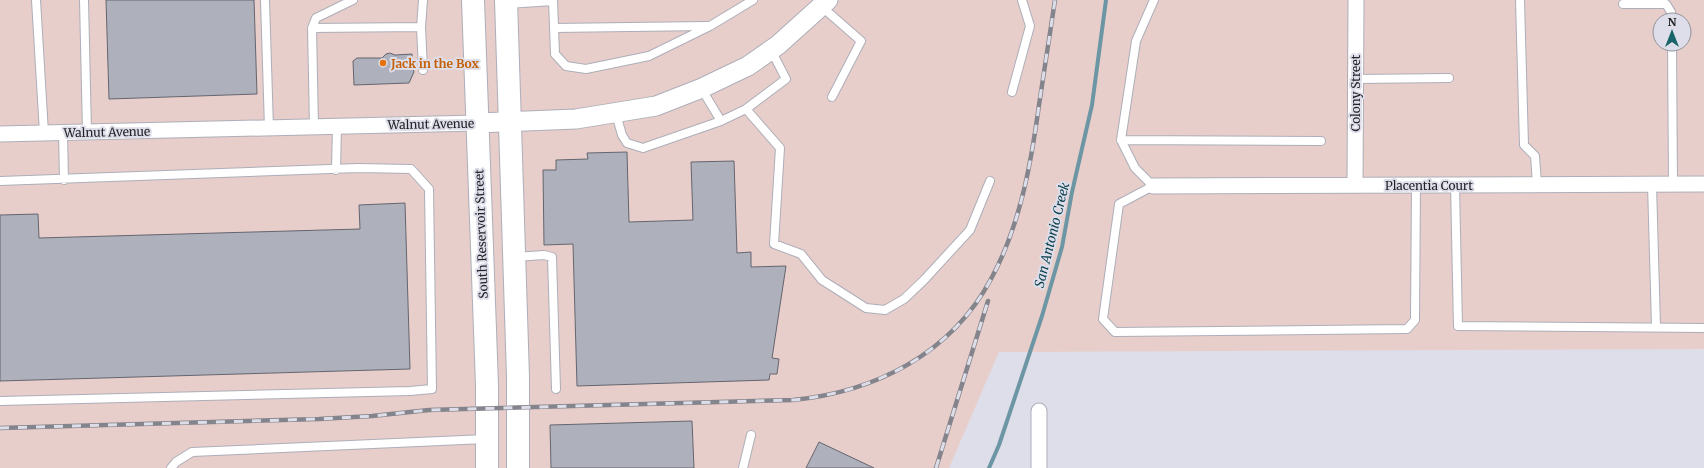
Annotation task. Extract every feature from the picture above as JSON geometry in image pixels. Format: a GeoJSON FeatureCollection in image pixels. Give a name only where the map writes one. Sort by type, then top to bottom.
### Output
{"type":"FeatureCollection","features":[{"type":"Feature","properties":{"kind":"main road","name":"South Reservoir Street"},"geometry":{"type":"LineString","coordinates":[[473,0],[487,385],[487,468]]}},
{"type":"Feature","properties":{"kind":"main road"},"geometry":{"type":"LineString","coordinates":[[506,2],[518,377],[518,468]]}},
{"type":"Feature","properties":{"kind":"street","name":"Colony Street"},"geometry":{"type":"LineString","coordinates":[[1355,185],[1356,0]]}},
{"type":"Feature","properties":{"kind":"street","name":"Walnut Avenue"},"geometry":{"type":"LineString","coordinates":[[0,134],[511,122],[576,119],[616,114],[656,106],[701,88],[748,66],[771,50],[824,3]]}},
{"type":"Feature","properties":{"kind":"street","name":"Placentia Court"},"geometry":{"type":"LineString","coordinates":[[1153,186],[1704,184]]}},
{"type":"Feature","properties":{"kind":"street"},"geometry":{"type":"LineString","coordinates":[[1039,411],[1039,468]]}},
{"type":"Feature","properties":{"kind":"lane"},"geometry":{"type":"LineString","coordinates":[[36,0],[44,133]]}},
{"type":"Feature","properties":{"kind":"lane"},"geometry":{"type":"LineString","coordinates":[[84,0],[87,132]]}},
{"type":"Feature","properties":{"kind":"lane"},"geometry":{"type":"LineString","coordinates":[[265,0],[269,128]]}},
{"type":"Feature","properties":{"kind":"lane"},"geometry":{"type":"LineString","coordinates":[[314,127],[312,28],[316,18],[353,0]]}},
{"type":"Feature","properties":{"kind":"lane"},"geometry":{"type":"LineString","coordinates":[[423,0],[421,27],[423,70]]}},
{"type":"Feature","properties":{"kind":"lane"},"geometry":{"type":"LineString","coordinates":[[506,2],[553,0],[555,54],[566,66],[586,69],[649,56],[710,26],[752,0]]}},
{"type":"Feature","properties":{"kind":"lane"},"geometry":{"type":"LineString","coordinates":[[1012,92],[1030,26],[1022,0]]}},
{"type":"Feature","properties":{"kind":"lane"},"geometry":{"type":"LineString","coordinates":[[1154,0],[1136,41],[1121,140],[1135,168],[1153,186],[1119,204],[1103,319],[1114,332],[1407,329],[1415,320],[1416,185]]}},
{"type":"Feature","properties":{"kind":"lane"},"geometry":{"type":"LineString","coordinates":[[1520,0],[1524,145],[1535,156],[1537,184]]}},
{"type":"Feature","properties":{"kind":"lane"},"geometry":{"type":"LineString","coordinates":[[824,3],[861,41],[832,97]]}},
{"type":"Feature","properties":{"kind":"lane"},"geometry":{"type":"LineString","coordinates":[[1623,4],[1666,4],[1671,12]]}},
{"type":"Feature","properties":{"kind":"lane"},"geometry":{"type":"LineString","coordinates":[[554,28],[710,26]]}},
{"type":"Feature","properties":{"kind":"lane"},"geometry":{"type":"LineString","coordinates":[[312,28],[421,27]]}},
{"type":"Feature","properties":{"kind":"lane"},"geometry":{"type":"LineString","coordinates":[[616,114],[622,136],[627,143],[643,148],[721,121],[746,109],[786,78],[771,50]]}},
{"type":"Feature","properties":{"kind":"lane"},"geometry":{"type":"LineString","coordinates":[[1672,52],[1673,184]]}},
{"type":"Feature","properties":{"kind":"lane"},"geometry":{"type":"LineString","coordinates":[[1355,79],[1449,78]]}},
{"type":"Feature","properties":{"kind":"lane"},"geometry":{"type":"LineString","coordinates":[[701,88],[721,121]]}},
{"type":"Feature","properties":{"kind":"lane"},"geometry":{"type":"LineString","coordinates":[[746,109],[780,148],[774,244],[801,254],[822,280],[866,308],[885,310],[904,299],[924,280],[970,230],[990,181]]}},
{"type":"Feature","properties":{"kind":"lane"},"geometry":{"type":"LineString","coordinates":[[336,170],[337,126]]}},
{"type":"Feature","properties":{"kind":"lane"},"geometry":{"type":"LineString","coordinates":[[63,132],[64,180]]}},
{"type":"Feature","properties":{"kind":"lane"},"geometry":{"type":"LineString","coordinates":[[1121,140],[1321,141]]}},
{"type":"Feature","properties":{"kind":"lane"},"geometry":{"type":"LineString","coordinates":[[0,181],[411,169],[429,188],[432,389],[0,401]]}},
{"type":"Feature","properties":{"kind":"lane"},"geometry":{"type":"LineString","coordinates":[[1652,184],[1656,327]]}},
{"type":"Feature","properties":{"kind":"lane"},"geometry":{"type":"LineString","coordinates":[[1455,185],[1458,326],[1704,328]]}},
{"type":"Feature","properties":{"kind":"lane"},"geometry":{"type":"LineString","coordinates":[[514,257],[544,255],[552,257],[556,389]]}},
{"type":"Feature","properties":{"kind":"lane"},"geometry":{"type":"LineString","coordinates":[[743,468],[751,435]]}},
{"type":"Feature","properties":{"kind":"lane"},"geometry":{"type":"LineString","coordinates":[[171,468],[176,462],[192,452],[487,439]]}},
{"type":"Feature","properties":{"kind":"shaded area"},"geometry":{"type":"Polygon","coordinates":[[[0,0],[1704,0],[1704,349],[999,352],[949,468],[0,468],[0,0]]]}},
{"type":"Feature","properties":{"kind":"building"},"geometry":{"type":"Polygon","coordinates":[[[106,0],[254,0],[257,94],[109,99],[106,0]]]}},
{"type":"Feature","properties":{"kind":"building"},"geometry":{"type":"Polygon","coordinates":[[[390,53],[395,55],[412,54],[412,65],[414,72],[409,83],[354,85],[353,61],[357,58],[382,58],[386,54],[390,53]]]}},
{"type":"Feature","properties":{"kind":"building"},"geometry":{"type":"Polygon","coordinates":[[[627,152],[629,222],[693,220],[691,162],[734,161],[737,253],[751,252],[751,267],[786,266],[772,358],[779,359],[777,374],[770,374],[769,380],[577,386],[573,244],[544,245],[543,170],[556,170],[556,160],[588,159],[587,153],[627,152]]]}},
{"type":"Feature","properties":{"kind":"building"},"geometry":{"type":"Polygon","coordinates":[[[405,203],[410,369],[0,381],[0,215],[38,214],[39,238],[360,229],[359,205],[405,203]]]}},
{"type":"Feature","properties":{"kind":"building"},"geometry":{"type":"Polygon","coordinates":[[[692,421],[694,468],[551,468],[550,425],[692,421]]]}},
{"type":"Feature","properties":{"kind":"building"},"geometry":{"type":"Polygon","coordinates":[[[819,442],[874,468],[806,468],[819,442]]]}},
{"type":"Feature","properties":{"kind":"waterway","name":"San Antonio Creek"},"geometry":{"type":"LineString","coordinates":[[989,468],[999,445],[1042,316],[1062,247],[1072,192],[1092,105],[1106,0]]}},
{"type":"Feature","properties":{"kind":"railway"},"geometry":{"type":"LineString","coordinates":[[0,428],[319,419],[372,416],[429,410],[793,400],[823,396],[853,388],[881,378],[908,365],[932,348],[955,328],[974,305],[991,279],[1001,259],[1017,216],[1028,172],[1055,0]]}},
{"type":"Feature","properties":{"kind":"railway"},"geometry":{"type":"LineString","coordinates":[[936,468],[988,301]]}},
{"type":"Feature","properties":{"kind":"place","name":"Jack in the Box"},"geometry":{"type":"Point","coordinates":[383,63]}}]}
